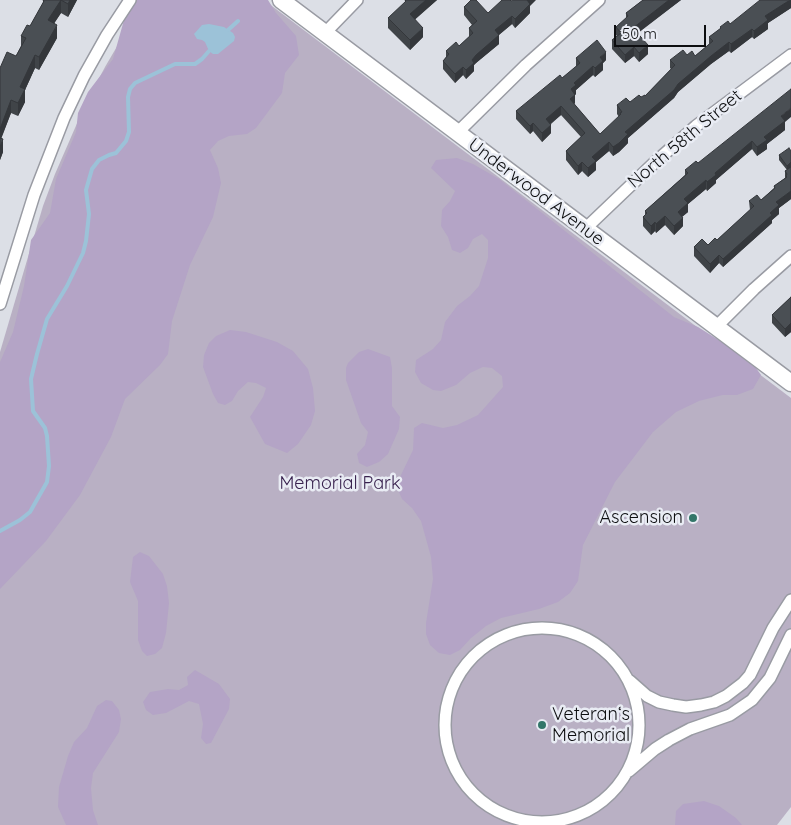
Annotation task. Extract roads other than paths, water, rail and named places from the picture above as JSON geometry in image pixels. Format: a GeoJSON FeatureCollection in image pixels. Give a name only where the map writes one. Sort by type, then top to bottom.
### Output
{"type":"FeatureCollection","features":[{"type":"Feature","properties":{"kind":"main road","name":"Underwood Avenue"},"geometry":{"type":"LineString","coordinates":[[281,0],[791,384]]}},
{"type":"Feature","properties":{"kind":"street"},"geometry":{"type":"LineString","coordinates":[[0,304],[34,195],[61,126],[107,35],[130,0]]}},
{"type":"Feature","properties":{"kind":"street"},"geometry":{"type":"LineString","coordinates":[[325,33],[357,0]]}},
{"type":"Feature","properties":{"kind":"street"},"geometry":{"type":"LineString","coordinates":[[457,133],[526,65],[599,0]]}},
{"type":"Feature","properties":{"kind":"street","name":"North 58th Street"},"geometry":{"type":"LineString","coordinates":[[585,229],[696,126],[791,55]]}},
{"type":"Feature","properties":{"kind":"street"},"geometry":{"type":"LineString","coordinates":[[716,327],[791,256]]}},
{"type":"Feature","properties":{"kind":"street"},"geometry":{"type":"LineString","coordinates":[[791,600],[773,628],[750,675],[735,690],[714,702],[686,707],[660,702],[642,692],[626,677],[608,654],[596,644],[581,636],[550,628],[534,628],[517,631],[496,639],[481,648],[464,666],[449,693],[444,727],[446,743],[453,764],[465,785],[477,798],[503,814],[534,822],[551,822],[582,813],[609,796],[626,774],[655,749],[690,729],[730,715],[752,700],[770,678],[791,635]]}},
{"type":"Feature","properties":{"kind":"street"},"geometry":{"type":"LineString","coordinates":[[626,677],[635,700],[639,722],[634,756],[626,774]]}},
{"type":"Feature","properties":{"kind":"water"},"geometry":{"type":"Polygon","coordinates":[[[209,24],[224,27],[233,33],[235,37],[234,41],[218,54],[213,54],[209,51],[205,42],[197,39],[194,34],[202,25],[209,24]]]}},
{"type":"Feature","properties":{"kind":"waterway"},"geometry":{"type":"LineString","coordinates":[[228,30],[238,21]]}},
{"type":"Feature","properties":{"kind":"waterway"},"geometry":{"type":"LineString","coordinates":[[0,531],[30,512],[47,482],[49,466],[47,436],[45,428],[33,411],[31,379],[47,319],[67,286],[83,253],[89,214],[86,190],[92,169],[99,160],[116,153],[126,141],[129,132],[128,97],[130,89],[135,83],[175,64],[195,64],[209,51]]}},
{"type":"Feature","properties":{"kind":"place","name":"Ascension"},"geometry":{"type":"Point","coordinates":[693,518]}},
{"type":"Feature","properties":{"kind":"place","name":"Veteranʻs Memorial"},"geometry":{"type":"Point","coordinates":[542,725]}},
{"type":"Feature","properties":{"kind":"park label","name":"Memorial Park"},"geometry":{"type":"Point","coordinates":[340,484]}}]}
